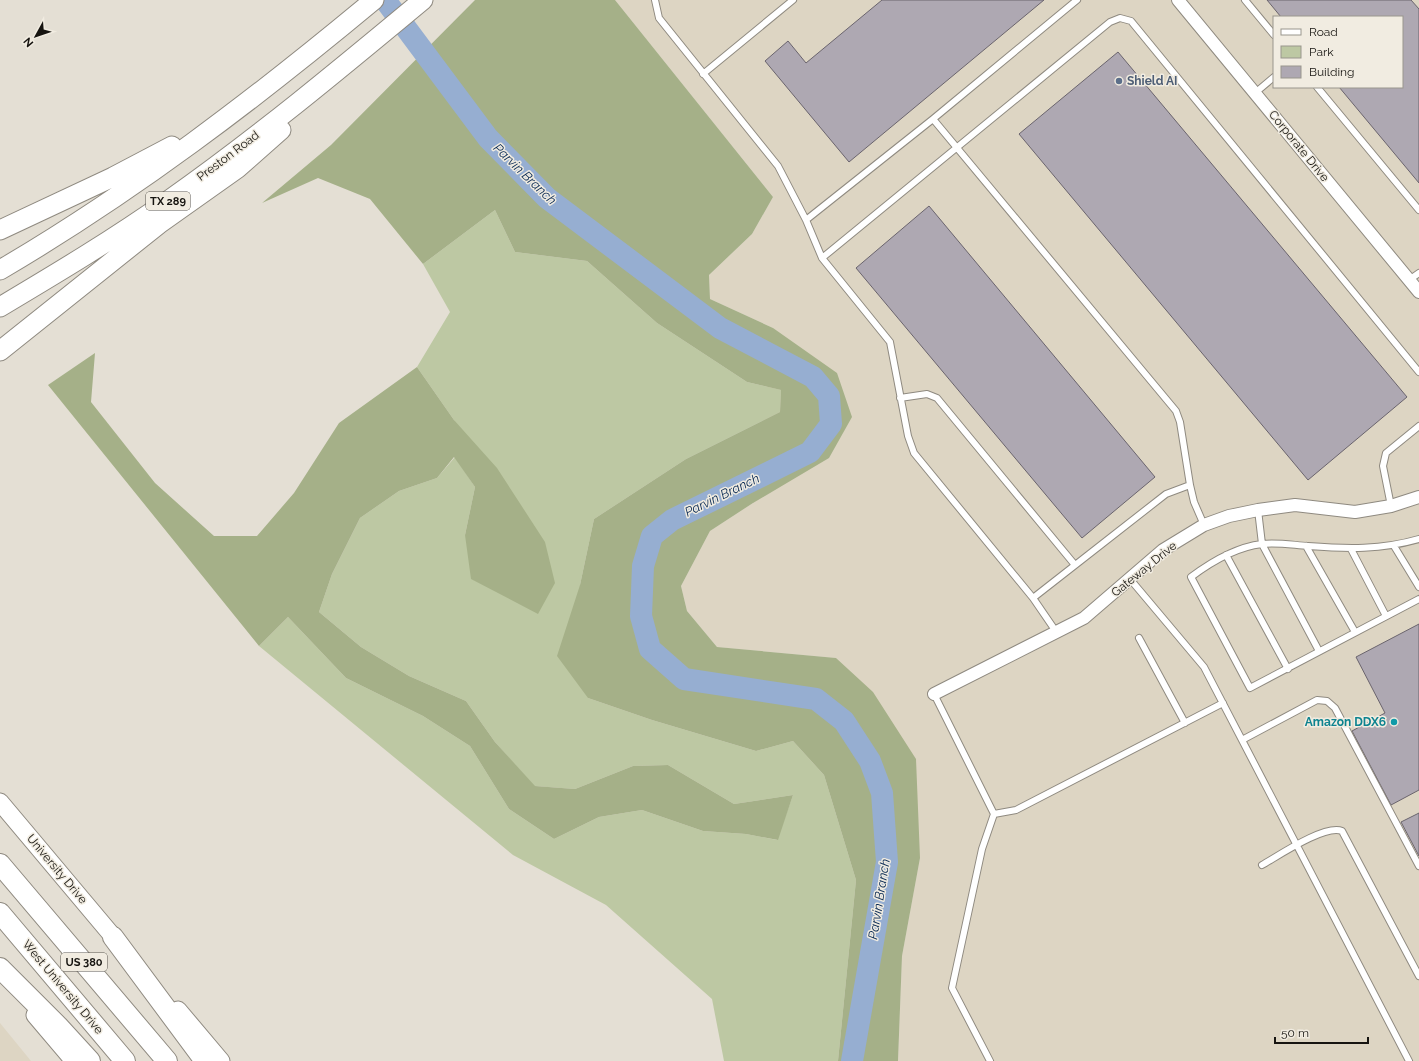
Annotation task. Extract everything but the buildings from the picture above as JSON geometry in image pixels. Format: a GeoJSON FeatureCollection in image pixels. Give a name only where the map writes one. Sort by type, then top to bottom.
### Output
{"type":"FeatureCollection","features":[{"type":"Feature","properties":{"kind":"highway","name":"US 380"},"geometry":{"type":"LineString","coordinates":[[0,864],[167,1061]]}},
{"type":"Feature","properties":{"kind":"highway","name":"West University Drive"},"geometry":{"type":"LineString","coordinates":[[0,913],[125,1061]]}},
{"type":"Feature","properties":{"kind":"highway"},"geometry":{"type":"LineString","coordinates":[[113,937],[205,1061]]}},
{"type":"Feature","properties":{"kind":"highway"},"geometry":{"type":"LineString","coordinates":[[0,968],[58,1026],[90,1061]]}},
{"type":"Feature","properties":{"kind":"main road","name":"Preston Road"},"geometry":{"type":"LineString","coordinates":[[0,307],[49,278],[168,200],[287,113],[423,0]]}},
{"type":"Feature","properties":{"kind":"main road","name":"TX 289"},"geometry":{"type":"LineString","coordinates":[[0,270],[111,201],[172,159],[292,68],[367,6]]}},
{"type":"Feature","properties":{"kind":"main road"},"geometry":{"type":"LineString","coordinates":[[0,230],[113,177],[168,148],[205,126],[292,68]]}},
{"type":"Feature","properties":{"kind":"main road"},"geometry":{"type":"LineString","coordinates":[[0,351],[159,224],[238,168],[261,149],[286,125],[326,80]]}},
{"type":"Feature","properties":{"kind":"main road","name":"University Drive"},"geometry":{"type":"LineString","coordinates":[[0,802],[113,937],[165,994],[220,1061]]}},
{"type":"Feature","properties":{"kind":"main road"},"geometry":{"type":"LineString","coordinates":[[0,973],[74,1061]]}},
{"type":"Feature","properties":{"kind":"street","name":"Corporate Drive"},"geometry":{"type":"LineString","coordinates":[[1178,0],[1419,292]]}},
{"type":"Feature","properties":{"kind":"street","name":"Gateway Drive"},"geometry":{"type":"LineString","coordinates":[[934,694],[1084,618],[1163,550],[1204,525],[1229,516],[1295,505],[1356,512],[1391,506],[1419,497]]}},
{"type":"Feature","properties":{"kind":"lane"},"geometry":{"type":"LineString","coordinates":[[655,0],[659,18],[778,166],[806,220],[822,258],[890,342],[908,436],[914,453],[1033,598],[1057,633]]}},
{"type":"Feature","properties":{"kind":"lane"},"geometry":{"type":"LineString","coordinates":[[703,74],[793,0]]}},
{"type":"Feature","properties":{"kind":"lane"},"geometry":{"type":"LineString","coordinates":[[806,220],[933,119],[1077,0]]}},
{"type":"Feature","properties":{"kind":"lane"},"geometry":{"type":"LineString","coordinates":[[1245,0],[1273,34]]}},
{"type":"Feature","properties":{"kind":"lane"},"geometry":{"type":"LineString","coordinates":[[822,258],[1110,22],[1120,18],[1131,21],[1419,372]]}},
{"type":"Feature","properties":{"kind":"lane"},"geometry":{"type":"LineString","coordinates":[[1255,93],[1273,78]]}},
{"type":"Feature","properties":{"kind":"lane"},"geometry":{"type":"LineString","coordinates":[[1318,88],[1419,210]]}},
{"type":"Feature","properties":{"kind":"lane"},"geometry":{"type":"LineString","coordinates":[[933,119],[1176,411],[1180,422],[1194,502],[1204,525]]}},
{"type":"Feature","properties":{"kind":"lane"},"geometry":{"type":"LineString","coordinates":[[1409,280],[1419,272]]}},
{"type":"Feature","properties":{"kind":"lane"},"geometry":{"type":"LineString","coordinates":[[900,398],[927,394],[937,398],[1075,565]]}},
{"type":"Feature","properties":{"kind":"lane"},"geometry":{"type":"LineString","coordinates":[[1391,506],[1383,466],[1386,453],[1419,426]]}},
{"type":"Feature","properties":{"kind":"lane"},"geometry":{"type":"LineString","coordinates":[[1033,598],[1166,494],[1190,485]]}},
{"type":"Feature","properties":{"kind":"lane"},"geometry":{"type":"LineString","coordinates":[[1258,510],[1262,544],[1319,651]]}},
{"type":"Feature","properties":{"kind":"lane"},"geometry":{"type":"LineString","coordinates":[[1419,539],[1394,546],[1351,549],[1262,544],[1226,555],[1207,565],[1191,577],[1250,688],[1419,599]]}},
{"type":"Feature","properties":{"kind":"lane"},"geometry":{"type":"LineString","coordinates":[[1306,546],[1355,632]]}},
{"type":"Feature","properties":{"kind":"lane"},"geometry":{"type":"LineString","coordinates":[[1394,546],[1419,587]]}},
{"type":"Feature","properties":{"kind":"lane"},"geometry":{"type":"LineString","coordinates":[[1351,549],[1386,616]]}},
{"type":"Feature","properties":{"kind":"lane"},"geometry":{"type":"LineString","coordinates":[[1226,555],[1288,669]]}},
{"type":"Feature","properties":{"kind":"lane"},"geometry":{"type":"LineString","coordinates":[[1130,579],[1204,667],[1409,1061]]}},
{"type":"Feature","properties":{"kind":"lane"},"geometry":{"type":"LineString","coordinates":[[1139,638],[1185,723]]}},
{"type":"Feature","properties":{"kind":"lane"},"geometry":{"type":"LineString","coordinates":[[934,694],[994,814],[982,849],[952,988],[990,1061]]}},
{"type":"Feature","properties":{"kind":"lane"},"geometry":{"type":"LineString","coordinates":[[1242,740],[1317,700],[1327,701],[1335,708],[1419,866]]}},
{"type":"Feature","properties":{"kind":"lane"},"geometry":{"type":"LineString","coordinates":[[994,814],[1016,810],[1223,704]]}},
{"type":"Feature","properties":{"kind":"lane"},"geometry":{"type":"LineString","coordinates":[[1262,865],[1317,835],[1335,830],[1342,831],[1419,976]]}},
{"type":"Feature","properties":{"kind":"shaded area"},"geometry":{"type":"Polygon","coordinates":[[[615,0],[1419,0],[1419,1061],[898,1061],[902,956],[920,858],[836,658],[717,647],[687,611],[681,586],[710,531],[753,503],[773,328],[710,299],[709,275],[752,234],[773,197],[615,0]]]}},
{"type":"Feature","properties":{"kind":"shaded area"},"geometry":{"type":"Polygon","coordinates":[[[0,1023],[31,1061],[0,1061],[0,1023]]]}},
{"type":"Feature","properties":{"kind":"green space"},"geometry":{"type":"Polygon","coordinates":[[[475,0],[615,0],[773,197],[752,234],[709,275],[710,299],[773,328],[837,373],[852,417],[829,458],[753,503],[710,531],[681,586],[687,611],[717,647],[836,658],[873,692],[916,759],[920,858],[902,956],[898,1061],[838,1061],[856,880],[824,775],[793,741],[756,751],[652,720],[588,698],[557,656],[580,585],[594,519],[686,459],[780,412],[781,390],[747,382],[657,323],[587,261],[515,252],[495,210],[423,264],[370,199],[318,178],[262,203],[331,145],[475,0]]]}},
{"type":"Feature","properties":{"kind":"green space"},"geometry":{"type":"Polygon","coordinates":[[[495,210],[515,252],[587,261],[657,323],[747,382],[781,390],[780,412],[686,459],[594,519],[580,585],[588,698],[652,720],[756,751],[793,741],[824,775],[856,880],[838,1061],[724,1061],[712,999],[606,905],[513,855],[259,646],[288,617],[346,678],[423,716],[470,746],[509,809],[554,839],[599,817],[642,810],[703,831],[746,834],[777,840],[793,795],[734,804],[668,765],[633,766],[575,789],[534,786],[495,742],[466,701],[409,676],[361,647],[319,612],[332,574],[360,518],[399,491],[437,478],[455,457],[475,487],[465,535],[538,613],[454,420],[417,367],[450,312],[423,264],[495,210]]]}},
{"type":"Feature","properties":{"kind":"green space"},"geometry":{"type":"Polygon","coordinates":[[[95,353],[91,402],[155,483],[214,536],[257,536],[294,493],[339,423],[417,367],[454,420],[497,468],[545,542],[555,583],[538,614],[471,579],[465,535],[475,487],[454,457],[437,478],[399,491],[360,518],[332,574],[319,612],[361,647],[409,676],[466,701],[495,742],[535,786],[575,789],[633,766],[668,765],[734,804],[793,795],[778,840],[746,834],[703,831],[642,810],[599,817],[554,839],[509,809],[470,746],[423,716],[346,678],[288,617],[259,646],[48,385],[95,353]]]}},
{"type":"Feature","properties":{"kind":"waterway","name":"Parvin Branch"},"geometry":{"type":"LineString","coordinates":[[385,0],[488,138],[547,198],[720,328],[813,377],[829,396],[831,424],[810,452],[672,520],[652,536],[643,566],[641,616],[650,649],[684,679],[816,699],[844,721],[870,761],[882,793],[887,862],[852,1061]]}},
{"type":"Feature","properties":{"kind":"place","name":"Shield AI"},"geometry":{"type":"Point","coordinates":[1119,81]}},
{"type":"Feature","properties":{"kind":"place","name":"Amazon DDX6"},"geometry":{"type":"Point","coordinates":[1394,722]}}]}
